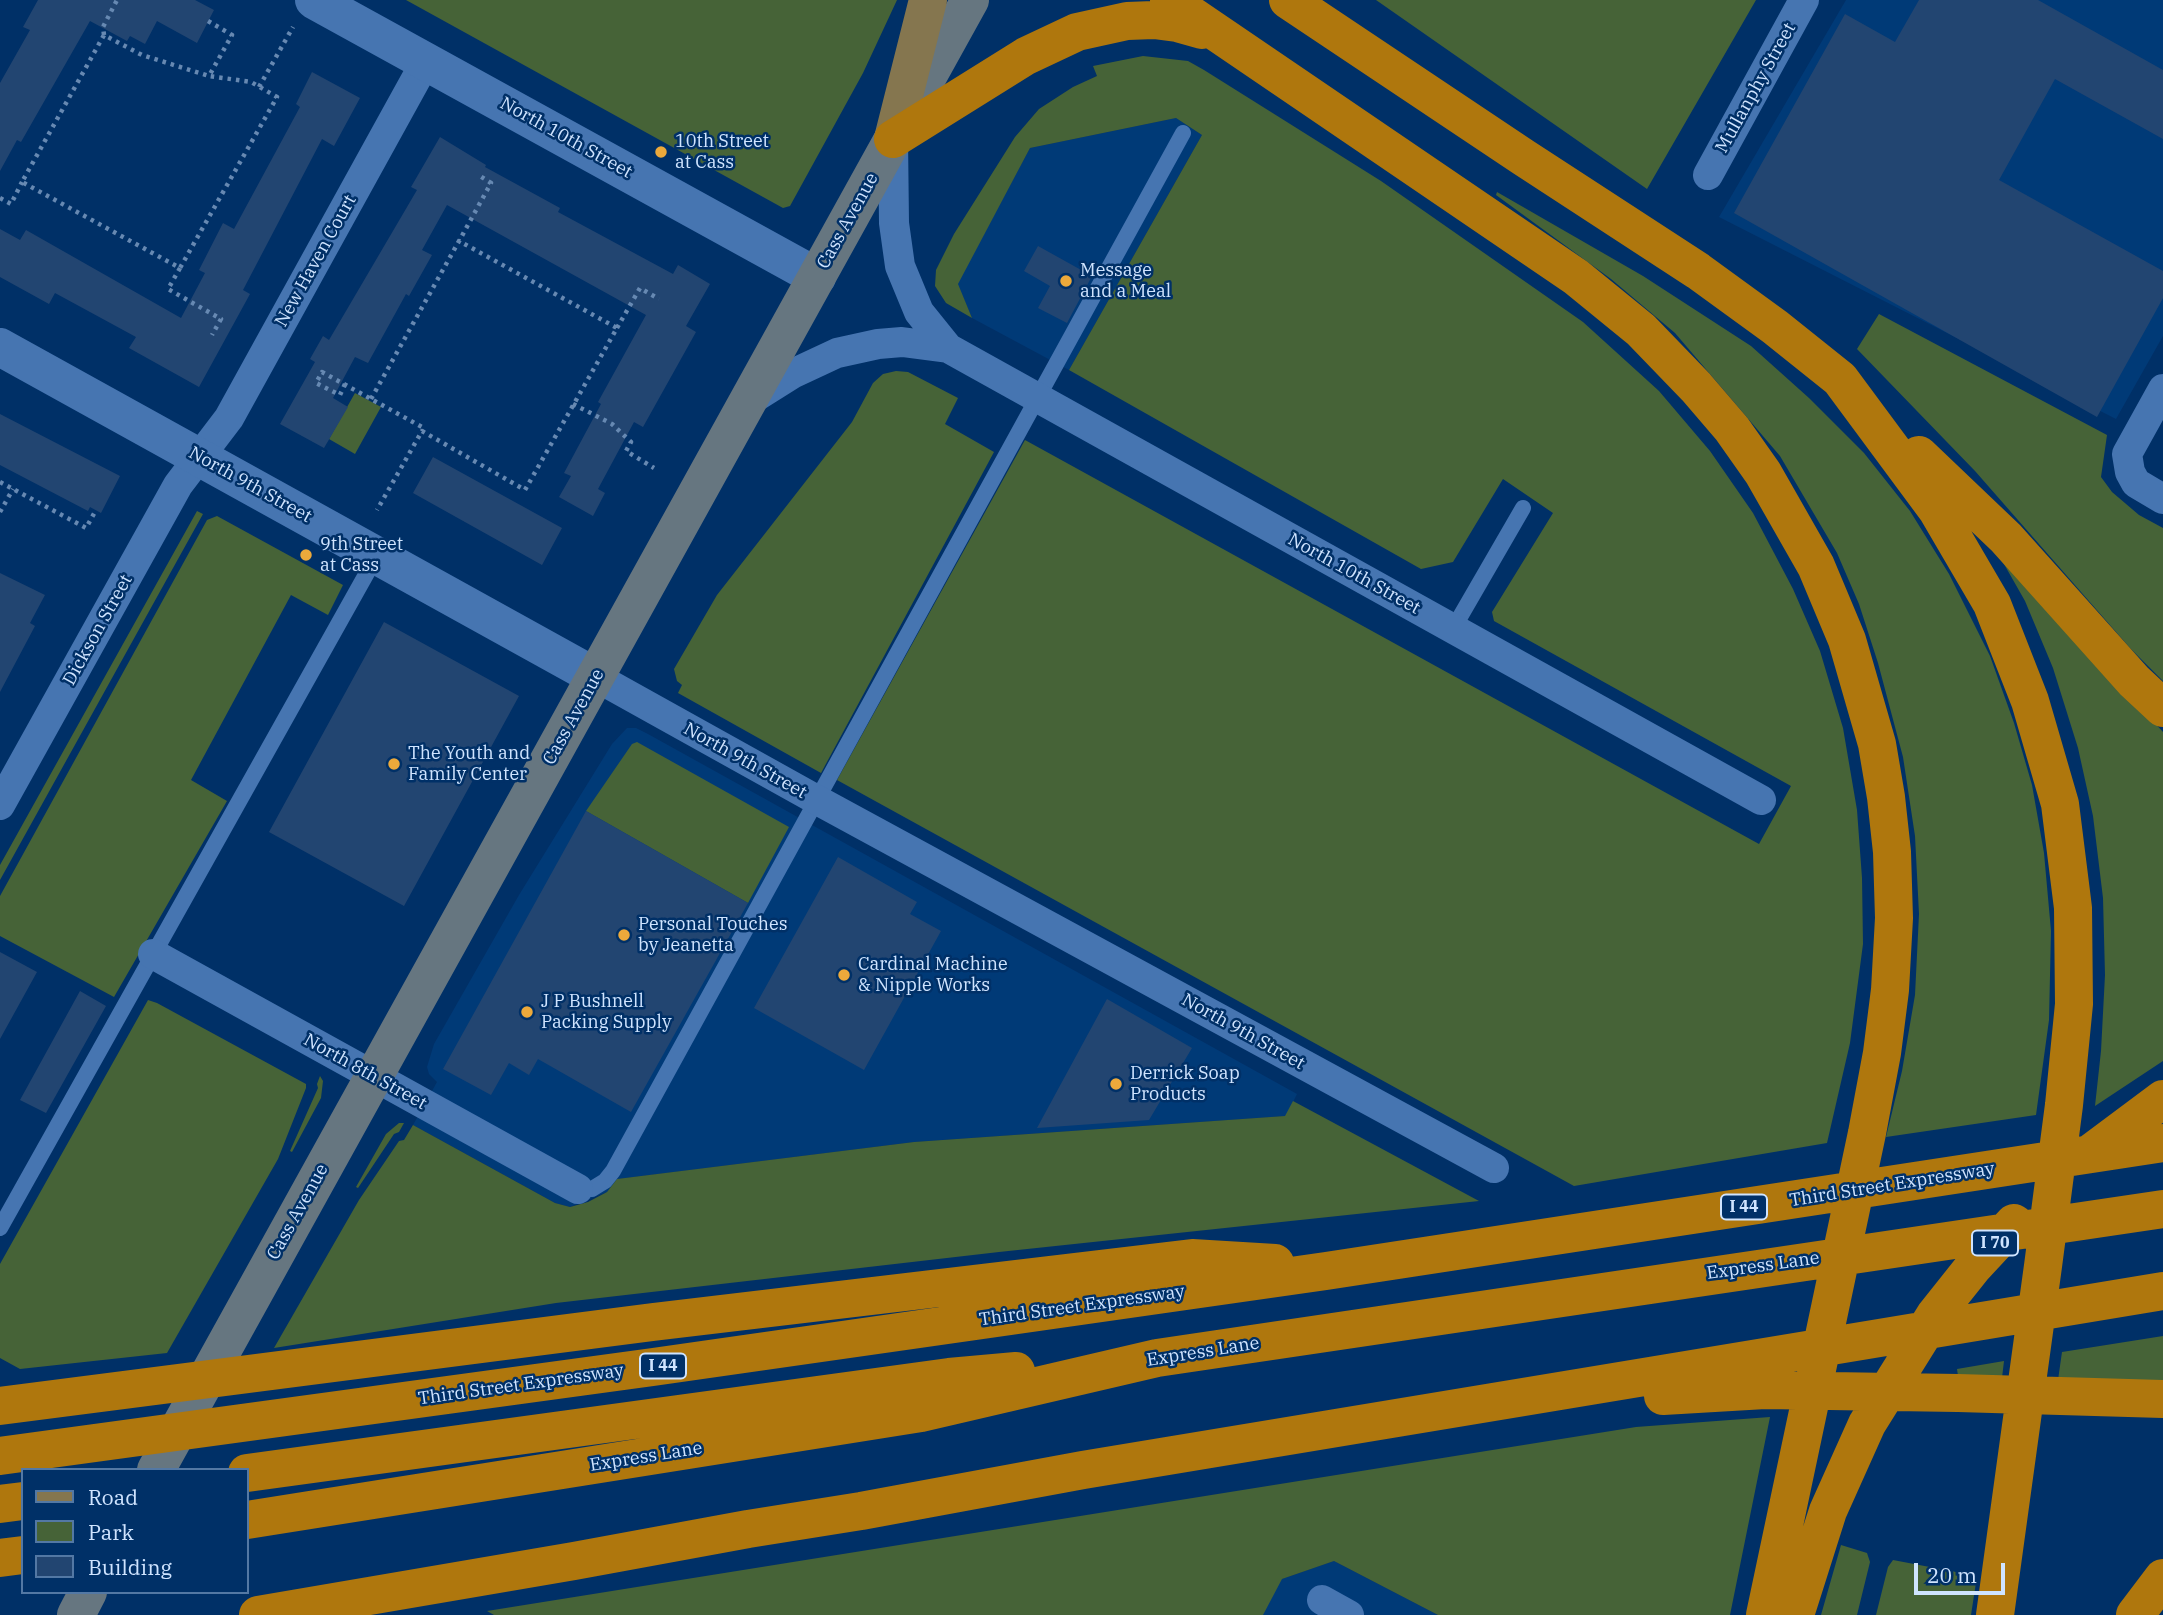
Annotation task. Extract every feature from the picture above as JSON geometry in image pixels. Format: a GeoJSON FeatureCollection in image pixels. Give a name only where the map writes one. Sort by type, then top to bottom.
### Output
{"type":"FeatureCollection","features":[{"type":"Feature","properties":{"kind":"highway"},"geometry":{"type":"LineString","coordinates":[[1169,0],[1576,277],[1641,330],[1732,429],[1780,499],[1816,566],[1847,640],[1874,731],[1886,797],[1892,852],[1892,955],[1882,1054],[1867,1133],[1765,1615]]}},
{"type":"Feature","properties":{"kind":"highway"},"geometry":{"type":"LineString","coordinates":[[1288,0],[1523,158],[1698,271],[1840,379],[2006,538],[2134,681],[2163,708]]}},
{"type":"Feature","properties":{"kind":"highway"},"geometry":{"type":"LineString","coordinates":[[893,139],[1026,56],[1077,32],[1127,21],[1154,20],[1177,23],[1223,37]]}},
{"type":"Feature","properties":{"kind":"highway"},"geometry":{"type":"LineString","coordinates":[[1840,379],[1937,510],[1992,604],[2031,701],[2060,804],[2073,908],[2074,1004],[2064,1105],[1994,1615]]}},
{"type":"Feature","properties":{"kind":"highway","name":"I 70"},"geometry":{"type":"LineString","coordinates":[[1795,1615],[1824,1522],[1867,1424],[1935,1315],[1974,1266],[2062,1177],[2163,1098]]}},
{"type":"Feature","properties":{"kind":"highway","name":"Third Street Expressway"},"geometry":{"type":"LineString","coordinates":[[0,1456],[1326,1271],[2163,1143]]}},
{"type":"Feature","properties":{"kind":"highway","name":"Express Lane"},"geometry":{"type":"LineString","coordinates":[[248,1520],[921,1413],[1157,1358],[2163,1209]]}},
{"type":"Feature","properties":{"kind":"highway"},"geometry":{"type":"LineString","coordinates":[[0,1406],[667,1320],[1192,1258],[1268,1261],[1326,1271]]}},
{"type":"Feature","properties":{"kind":"highway"},"geometry":{"type":"LineString","coordinates":[[258,1615],[1083,1470],[2163,1291]]}},
{"type":"Feature","properties":{"kind":"highway"},"geometry":{"type":"LineString","coordinates":[[248,1473],[949,1377],[1157,1358]]}},
{"type":"Feature","properties":{"kind":"highway"},"geometry":{"type":"LineString","coordinates":[[1476,1406],[1765,1391],[1958,1392],[2163,1399]]}},
{"type":"Feature","properties":{"kind":"highway"},"geometry":{"type":"LineString","coordinates":[[0,1504],[21,1501]]}},
{"type":"Feature","properties":{"kind":"highway"},"geometry":{"type":"LineString","coordinates":[[0,1558],[21,1555]]}},
{"type":"Feature","properties":{"kind":"highway"},"geometry":{"type":"LineString","coordinates":[[2135,1615],[2163,1578]]}},
{"type":"Feature","properties":{"kind":"main road"},"geometry":{"type":"LineString","coordinates":[[893,139],[928,0]]}},
{"type":"Feature","properties":{"kind":"main road","name":"Cass Avenue"},"geometry":{"type":"LineString","coordinates":[[157,1468],[970,0]]}},
{"type":"Feature","properties":{"kind":"main road"},"geometry":{"type":"LineString","coordinates":[[76,1615],[87,1594]]}},
{"type":"Feature","properties":{"kind":"street","name":"Mullanphy Street"},"geometry":{"type":"LineString","coordinates":[[1708,175],[1804,0]]}},
{"type":"Feature","properties":{"kind":"street","name":"North 10th Street"},"geometry":{"type":"LineString","coordinates":[[304,14],[426,61],[817,276]]}},
{"type":"Feature","properties":{"kind":"street","name":"New Haven Court"},"geometry":{"type":"LineString","coordinates":[[200,458],[229,418],[426,61]]}},
{"type":"Feature","properties":{"kind":"street","name":"North 10th Street"},"geometry":{"type":"LineString","coordinates":[[893,139],[894,223],[900,266],[919,312],[948,348]]}},
{"type":"Feature","properties":{"kind":"street","name":"North 10th Street"},"geometry":{"type":"LineString","coordinates":[[748,401],[792,374],[837,353],[890,343],[948,348],[1761,800]]}},
{"type":"Feature","properties":{"kind":"street","name":"North 9th Street"},"geometry":{"type":"LineString","coordinates":[[0,347],[817,800],[1494,1168]]}},
{"type":"Feature","properties":{"kind":"street"},"geometry":{"type":"LineString","coordinates":[[2163,389],[2127,454],[2130,472],[2136,483],[2163,499]]}},
{"type":"Feature","properties":{"kind":"street","name":"Dickson Street"},"geometry":{"type":"LineString","coordinates":[[0,805],[178,485],[200,458]]}},
{"type":"Feature","properties":{"kind":"street","name":"North 8th Street"},"geometry":{"type":"LineString","coordinates":[[153,954],[578,1189]]}},
{"type":"Feature","properties":{"kind":"street"},"geometry":{"type":"LineString","coordinates":[[1322,1600],[1349,1615]]}},
{"type":"Feature","properties":{"kind":"lane"},"geometry":{"type":"LineString","coordinates":[[578,1189],[592,1189],[605,1181],[613,1171],[1183,133]]}},
{"type":"Feature","properties":{"kind":"lane"},"geometry":{"type":"LineString","coordinates":[[1454,629],[1523,508]]}},
{"type":"Feature","properties":{"kind":"lane"},"geometry":{"type":"LineString","coordinates":[[0,1228],[377,555]]}},
{"type":"Feature","properties":{"kind":"path"},"geometry":{"type":"LineString","coordinates":[[0,198],[11,204],[104,36],[103,27],[117,0]]}},
{"type":"Feature","properties":{"kind":"path"},"geometry":{"type":"LineString","coordinates":[[259,87],[304,14]]}},
{"type":"Feature","properties":{"kind":"path"},"geometry":{"type":"LineString","coordinates":[[208,21],[232,35],[209,75]]}},
{"type":"Feature","properties":{"kind":"path"},"geometry":{"type":"LineString","coordinates":[[104,36],[142,55],[209,75],[237,79],[277,97],[168,289],[221,319],[212,335]]}},
{"type":"Feature","properties":{"kind":"path"},"geometry":{"type":"LineString","coordinates":[[372,399],[491,183],[480,176]]}},
{"type":"Feature","properties":{"kind":"path"},"geometry":{"type":"LineString","coordinates":[[22,182],[180,268]]}},
{"type":"Feature","properties":{"kind":"path"},"geometry":{"type":"LineString","coordinates":[[457,244],[459,241],[617,328]]}},
{"type":"Feature","properties":{"kind":"path"},"geometry":{"type":"LineString","coordinates":[[345,384],[340,395],[316,383],[322,372],[345,384],[422,427],[422,431],[525,489],[640,289],[659,299]]}},
{"type":"Feature","properties":{"kind":"path"},"geometry":{"type":"LineString","coordinates":[[573,404],[612,424],[631,442],[626,451],[654,468]]}},
{"type":"Feature","properties":{"kind":"path"},"geometry":{"type":"LineString","coordinates":[[377,510],[422,431]]}},
{"type":"Feature","properties":{"kind":"path"},"geometry":{"type":"LineString","coordinates":[[0,482],[86,528],[96,510]]}},
{"type":"Feature","properties":{"kind":"path"},"geometry":{"type":"LineString","coordinates":[[0,512],[13,489]]}},
{"type":"Feature","properties":{"kind":"shaded area"},"geometry":{"type":"Polygon","coordinates":[[[1846,0],[2163,0],[2163,336],[2116,419],[1719,217],[1846,0]]]}},
{"type":"Feature","properties":{"kind":"shaded area"},"geometry":{"type":"Polygon","coordinates":[[[1176,118],[1202,135],[1069,370],[972,318],[957,284],[1030,148],[1176,118]]]}},
{"type":"Feature","properties":{"kind":"shaded area"},"geometry":{"type":"Polygon","coordinates":[[[627,728],[636,728],[648,734],[1297,1094],[1286,1116],[914,1142],[618,1179],[607,1192],[570,1207],[555,1203],[413,1125],[437,1082],[429,1074],[427,1067],[434,1044],[519,895],[612,744],[627,728]]]}},
{"type":"Feature","properties":{"kind":"shaded area"},"geometry":{"type":"Polygon","coordinates":[[[1334,1561],[1438,1615],[1025,1615],[1282,1579],[1334,1561]]]}},
{"type":"Feature","properties":{"kind":"green space"},"geometry":{"type":"Polygon","coordinates":[[[406,0],[897,0],[863,73],[790,206],[783,208],[406,0]]]}},
{"type":"Feature","properties":{"kind":"green space"},"geometry":{"type":"Polygon","coordinates":[[[1376,0],[1756,0],[1647,189],[1376,0]]]}},
{"type":"Feature","properties":{"kind":"green space"},"geometry":{"type":"Polygon","coordinates":[[[1143,56],[1188,61],[1204,70],[1381,181],[1583,322],[1659,391],[1710,451],[1753,513],[1793,589],[1820,651],[1843,728],[1857,810],[1863,944],[1850,1043],[1827,1143],[1574,1186],[837,780],[1025,440],[1759,844],[1791,786],[1494,621],[1492,612],[1553,513],[1503,479],[1453,562],[1421,569],[1069,370],[1202,135],[1176,118],[1030,148],[958,284],[972,318],[946,303],[935,286],[936,270],[954,234],[1015,137],[1039,109],[1073,87],[1097,76],[1093,66],[1143,56]]]}},
{"type":"Feature","properties":{"kind":"green space"},"geometry":{"type":"Polygon","coordinates":[[[1497,192],[1643,276],[1751,346],[1809,398],[1864,453],[1910,511],[1949,574],[1990,656],[2014,723],[2032,785],[2044,853],[2051,931],[2049,1020],[2036,1115],[1886,1137],[1902,1071],[1915,995],[1919,914],[1915,836],[1903,757],[1859,604],[1837,553],[1780,456],[1675,333],[1611,279],[1496,195],[1497,192]]]}},
{"type":"Feature","properties":{"kind":"green space"},"geometry":{"type":"Polygon","coordinates":[[[1879,314],[2107,435],[2101,477],[2112,492],[2139,515],[2163,528],[2163,681],[2131,649],[1975,471],[1857,349],[1879,314]]]}},
{"type":"Feature","properties":{"kind":"green space"},"geometry":{"type":"Polygon","coordinates":[[[908,372],[958,398],[945,424],[994,452],[821,773],[678,693],[682,685],[677,681],[674,669],[717,595],[852,422],[873,383],[883,374],[908,372]]]}},
{"type":"Feature","properties":{"kind":"green space"},"geometry":{"type":"Polygon","coordinates":[[[355,393],[381,407],[355,454],[329,439],[355,393]]]}},
{"type":"Feature","properties":{"kind":"green space"},"geometry":{"type":"Polygon","coordinates":[[[197,511],[203,514],[0,880],[0,865],[197,511]]]}},
{"type":"Feature","properties":{"kind":"green space"},"geometry":{"type":"Polygon","coordinates":[[[217,516],[343,585],[328,615],[291,595],[191,780],[227,801],[114,997],[0,936],[0,896],[207,520],[217,516]]]}},
{"type":"Feature","properties":{"kind":"green space"},"geometry":{"type":"Polygon","coordinates":[[[1996,550],[2163,732],[2163,1061],[2095,1106],[2105,975],[2103,898],[2093,816],[2078,748],[2053,668],[2025,601],[1996,550]]]}},
{"type":"Feature","properties":{"kind":"green space"},"geometry":{"type":"Polygon","coordinates":[[[637,742],[789,827],[748,903],[586,811],[632,744],[637,742]]]}},
{"type":"Feature","properties":{"kind":"green space"},"geometry":{"type":"Polygon","coordinates":[[[148,1000],[306,1084],[306,1088],[278,1159],[167,1353],[20,1369],[0,1358],[0,1264],[148,1000]]]}},
{"type":"Feature","properties":{"kind":"green space"},"geometry":{"type":"Polygon","coordinates":[[[320,1076],[323,1081],[321,1098],[292,1152],[290,1151],[318,1088],[320,1076]]]}},
{"type":"Feature","properties":{"kind":"green space"},"geometry":{"type":"Polygon","coordinates":[[[1293,1101],[1479,1201],[556,1303],[274,1348],[359,1200],[413,1125],[555,1203],[570,1207],[588,1202],[607,1192],[617,1179],[914,1142],[1285,1116],[1293,1101]]]}},
{"type":"Feature","properties":{"kind":"green space"},"geometry":{"type":"Polygon","coordinates":[[[399,1123],[404,1123],[399,1132],[394,1134],[358,1188],[356,1187],[386,1134],[399,1123]]]}},
{"type":"Feature","properties":{"kind":"green space"},"geometry":{"type":"Polygon","coordinates":[[[2163,1336],[2163,1382],[2058,1380],[2062,1352],[2163,1336]]]}},
{"type":"Feature","properties":{"kind":"green space"},"geometry":{"type":"Polygon","coordinates":[[[2004,1361],[2002,1378],[1958,1376],[1957,1369],[2004,1361]]]}},
{"type":"Feature","properties":{"kind":"green space"},"geometry":{"type":"Polygon","coordinates":[[[1770,1417],[1730,1615],[1438,1615],[1334,1561],[1282,1579],[1263,1615],[494,1615],[487,1611],[1636,1427],[1770,1417]]]}},
{"type":"Feature","properties":{"kind":"green space"},"geometry":{"type":"Polygon","coordinates":[[[1841,1545],[1867,1553],[1870,1562],[1857,1615],[1821,1615],[1841,1545]]]}},
{"type":"Feature","properties":{"kind":"green space"},"geometry":{"type":"Polygon","coordinates":[[[1893,1560],[1977,1576],[1971,1615],[1876,1615],[1888,1567],[1893,1560]]]}},
{"type":"Feature","properties":{"kind":"building"},"geometry":{"type":"Polygon","coordinates":[[[38,0],[195,0],[214,10],[197,43],[157,21],[145,44],[130,36],[127,41],[90,21],[21,142],[17,140],[0,171],[0,83],[30,30],[23,27],[38,0]]]}},
{"type":"Feature","properties":{"kind":"building"},"geometry":{"type":"Polygon","coordinates":[[[1919,0],[2038,0],[2163,70],[2163,139],[2055,79],[1999,180],[2163,271],[2163,298],[2097,417],[1734,213],[1845,14],[1895,42],[1919,0]]]}},
{"type":"Feature","properties":{"kind":"building"},"geometry":{"type":"Polygon","coordinates":[[[312,72],[360,98],[334,146],[322,139],[243,290],[250,294],[199,387],[129,348],[136,337],[55,293],[49,304],[0,277],[0,229],[20,240],[26,230],[181,318],[205,273],[199,270],[223,223],[234,229],[300,107],[296,104],[312,72]]]}},
{"type":"Feature","properties":{"kind":"building"},"geometry":{"type":"Polygon","coordinates":[[[440,137],[486,165],[485,167],[560,208],[558,212],[673,274],[678,265],[710,284],[686,326],[696,332],[643,427],[634,422],[598,489],[605,493],[593,516],[559,497],[571,476],[564,473],[601,404],[598,402],[646,315],[447,205],[422,250],[432,255],[409,296],[406,294],[368,363],[355,357],[333,398],[348,407],[324,448],[280,424],[315,362],[310,359],[323,336],[329,340],[417,190],[411,187],[440,137]]]}},
{"type":"Feature","properties":{"kind":"building","name":"Message and a Meal"},"geometry":{"type":"Polygon","coordinates":[[[1038,246],[1092,276],[1067,323],[1038,308],[1050,286],[1024,271],[1038,246]]]}},
{"type":"Feature","properties":{"kind":"building"},"geometry":{"type":"Polygon","coordinates":[[[0,414],[120,476],[101,513],[90,507],[88,511],[0,465],[0,414]]]}},
{"type":"Feature","properties":{"kind":"building"},"geometry":{"type":"Polygon","coordinates":[[[433,457],[562,528],[542,565],[413,493],[433,457]]]}},
{"type":"Feature","properties":{"kind":"building"},"geometry":{"type":"Polygon","coordinates":[[[0,573],[45,595],[30,623],[35,626],[0,692],[0,573]]]}},
{"type":"Feature","properties":{"kind":"building","name":"The Youth and Family Center"},"geometry":{"type":"Polygon","coordinates":[[[384,622],[519,696],[404,906],[269,832],[384,622]]]}},
{"type":"Feature","properties":{"kind":"building","name":"Personal Touches by Jeanetta"},"geometry":{"type":"Polygon","coordinates":[[[586,811],[748,903],[631,1112],[538,1059],[529,1075],[509,1063],[491,1095],[443,1069],[586,811]]]}},
{"type":"Feature","properties":{"kind":"building","name":"Cardinal Machine & Nipple Works"},"geometry":{"type":"Polygon","coordinates":[[[838,857],[917,902],[910,914],[941,931],[864,1070],[754,1008],[838,857]]]}},
{"type":"Feature","properties":{"kind":"building"},"geometry":{"type":"Polygon","coordinates":[[[0,952],[37,972],[0,1039],[0,952]]]}},
{"type":"Feature","properties":{"kind":"building"},"geometry":{"type":"Polygon","coordinates":[[[80,991],[106,1006],[46,1113],[20,1100],[80,991]]]}},
{"type":"Feature","properties":{"kind":"building","name":"Derrick Soap Products"},"geometry":{"type":"Polygon","coordinates":[[[1107,999],[1192,1048],[1149,1120],[1037,1128],[1107,999]]]}},
{"type":"Feature","properties":{"kind":"place","name":"10th Street at Cass"},"geometry":{"type":"Point","coordinates":[661,152]}},
{"type":"Feature","properties":{"kind":"place","name":"Message and a Meal"},"geometry":{"type":"Point","coordinates":[1066,281]}},
{"type":"Feature","properties":{"kind":"place","name":"9th Street at Cass"},"geometry":{"type":"Point","coordinates":[306,555]}},
{"type":"Feature","properties":{"kind":"place","name":"The Youth and Family Center"},"geometry":{"type":"Point","coordinates":[394,764]}},
{"type":"Feature","properties":{"kind":"place","name":"Personal Touches by Jeanetta"},"geometry":{"type":"Point","coordinates":[624,935]}},
{"type":"Feature","properties":{"kind":"place","name":"Cardinal Machine & Nipple Works"},"geometry":{"type":"Point","coordinates":[844,975]}},
{"type":"Feature","properties":{"kind":"place","name":"J P Bushnell Packing Supply"},"geometry":{"type":"Point","coordinates":[527,1012]}},
{"type":"Feature","properties":{"kind":"place","name":"Derrick Soap Products"},"geometry":{"type":"Point","coordinates":[1116,1084]}}]}
